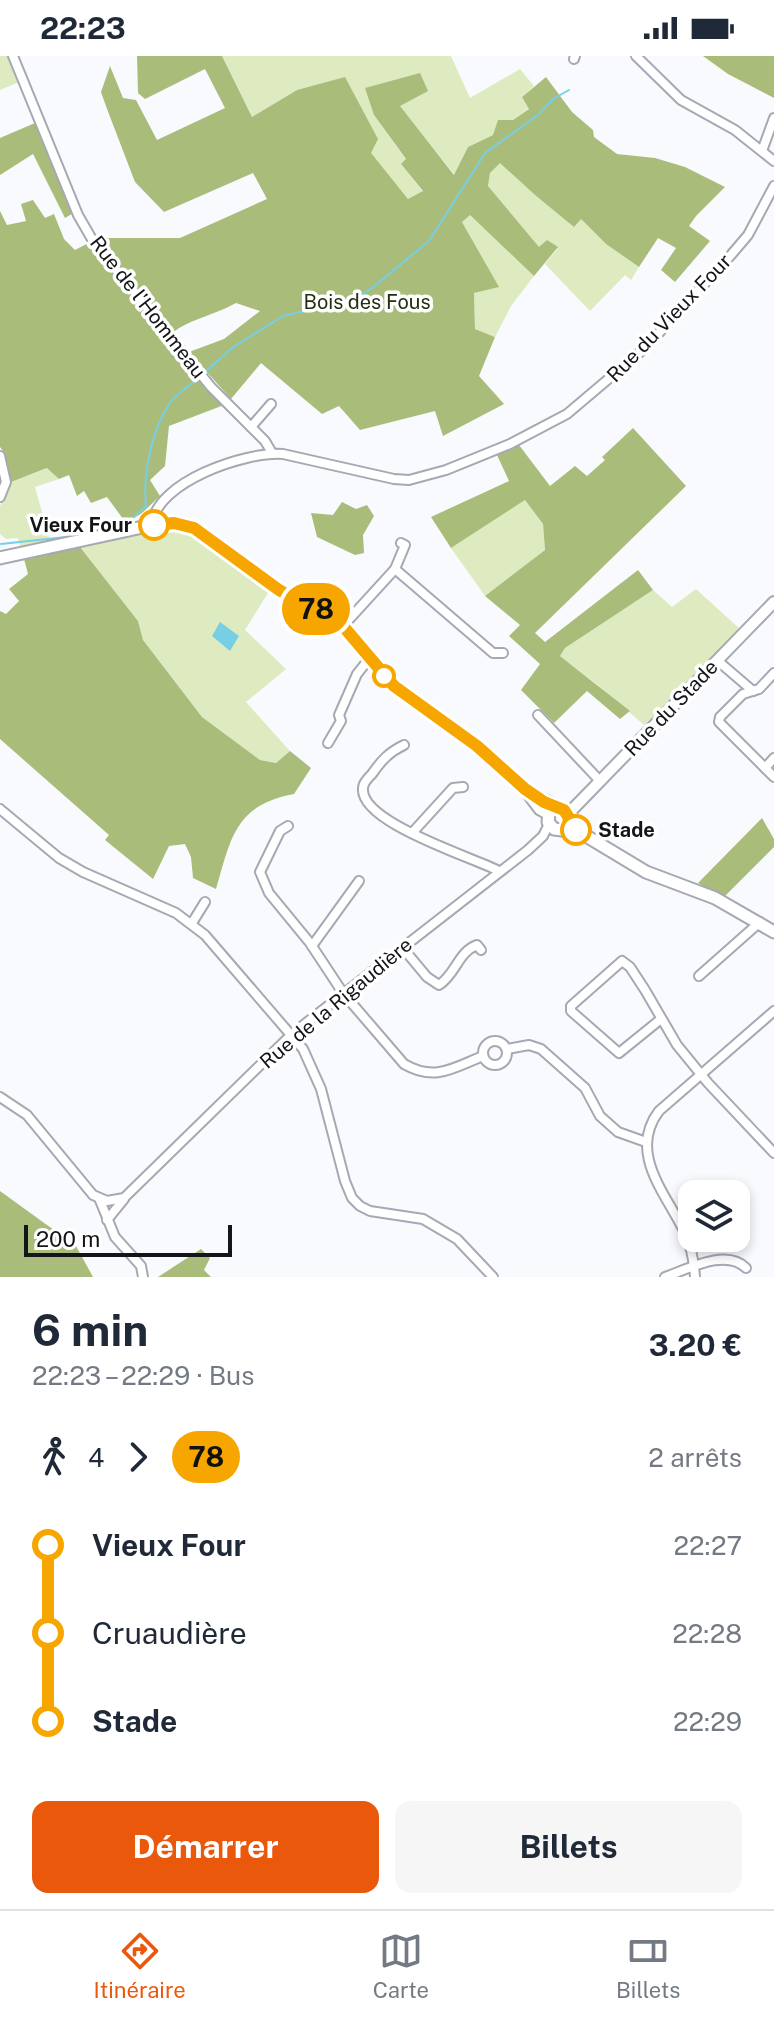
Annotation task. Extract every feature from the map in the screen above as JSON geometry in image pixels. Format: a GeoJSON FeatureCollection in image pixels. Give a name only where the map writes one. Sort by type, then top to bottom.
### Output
{"type":"FeatureCollection","features":[{"type":"Feature","properties":{"kind":"main road"},"geometry":{"type":"LineString","coordinates":[[0,558],[152,525],[174,523],[194,528],[279,590],[343,626],[394,686],[477,746],[525,789],[540,809],[646,872],[715,898],[774,932]]}},
{"type":"Feature","properties":{"kind":"street","name":"Rue de l'Hommeau"},"geometry":{"type":"LineString","coordinates":[[13,56],[78,215],[93,241],[211,387],[272,453]]}},
{"type":"Feature","properties":{"kind":"street"},"geometry":{"type":"LineString","coordinates":[[636,56],[681,100],[735,130],[774,161]]}},
{"type":"Feature","properties":{"kind":"street"},"geometry":{"type":"LineString","coordinates":[[762,151],[774,118]]}},
{"type":"Feature","properties":{"kind":"street","name":"Rue du Vieux Four"},"geometry":{"type":"LineString","coordinates":[[152,525],[162,500],[205,472],[240,459],[272,453],[409,480],[446,470],[550,425],[596,391],[645,348],[748,235],[773,191]]}},
{"type":"Feature","properties":{"kind":"street"},"geometry":{"type":"LineString","coordinates":[[251,427],[271,404]]}},
{"type":"Feature","properties":{"kind":"street"},"geometry":{"type":"LineString","coordinates":[[0,456],[6,482],[0,497]]}},
{"type":"Feature","properties":{"kind":"street"},"geometry":{"type":"LineString","coordinates":[[343,626],[395,569],[405,545],[401,543]]}},
{"type":"Feature","properties":{"kind":"street"},"geometry":{"type":"LineString","coordinates":[[395,569],[493,653],[503,653]]}},
{"type":"Feature","properties":{"kind":"street","name":"Rue du Stade"},"geometry":{"type":"LineString","coordinates":[[559,819],[774,602]]}},
{"type":"Feature","properties":{"kind":"street"},"geometry":{"type":"LineString","coordinates":[[328,743],[341,721],[339,715],[357,674],[369,659]]}},
{"type":"Feature","properties":{"kind":"street"},"geometry":{"type":"LineString","coordinates":[[718,661],[753,691]]}},
{"type":"Feature","properties":{"kind":"street"},"geometry":{"type":"LineString","coordinates":[[774,673],[759,689],[743,694],[720,717],[719,722],[774,777]]}},
{"type":"Feature","properties":{"kind":"street"},"geometry":{"type":"LineString","coordinates":[[538,715],[600,781]]}},
{"type":"Feature","properties":{"kind":"street"},"geometry":{"type":"LineString","coordinates":[[404,745],[384,757],[364,784],[363,794],[374,810],[392,825],[499,871]]}},
{"type":"Feature","properties":{"kind":"street"},"geometry":{"type":"LineString","coordinates":[[765,768],[774,758]]}},
{"type":"Feature","properties":{"kind":"street"},"geometry":{"type":"LineString","coordinates":[[412,833],[453,788],[463,787]]}},
{"type":"Feature","properties":{"kind":"street"},"geometry":{"type":"LineString","coordinates":[[0,809],[59,858],[192,923],[303,1049],[321,1089],[352,1198],[370,1211],[423,1219],[457,1239],[493,1277]]}},
{"type":"Feature","properties":{"kind":"street","name":"Rue de la Rigaudière"},"geometry":{"type":"LineString","coordinates":[[107,1220],[124,1198],[292,1034],[543,836],[559,819]]}},
{"type":"Feature","properties":{"kind":"street"},"geometry":{"type":"LineString","coordinates":[[288,826],[280,831],[260,872],[269,893],[312,946],[343,993],[404,1064],[414,1071],[438,1074],[483,1056]]}},
{"type":"Feature","properties":{"kind":"street"},"geometry":{"type":"LineString","coordinates":[[312,946],[359,881]]}},
{"type":"Feature","properties":{"kind":"street"},"geometry":{"type":"LineString","coordinates":[[192,923],[205,902]]}},
{"type":"Feature","properties":{"kind":"street"},"geometry":{"type":"LineString","coordinates":[[699,976],[760,922]]}},
{"type":"Feature","properties":{"kind":"street"},"geometry":{"type":"LineString","coordinates":[[402,947],[437,985],[450,978],[468,948],[477,945],[481,950]]}},
{"type":"Feature","properties":{"kind":"street"},"geometry":{"type":"LineString","coordinates":[[661,1019],[619,1053],[580,1021],[571,1011],[571,1006],[622,961],[630,967],[677,1045],[774,1153]]}},
{"type":"Feature","properties":{"kind":"street"},"geometry":{"type":"LineString","coordinates":[[695,1272],[685,1232],[655,1180],[647,1155],[646,1142],[652,1122],[659,1111],[701,1072],[774,1011]]}},
{"type":"Feature","properties":{"kind":"street"},"geometry":{"type":"LineString","coordinates":[[497,1040],[507,1049],[507,1056],[499,1064],[487,1063],[483,1056],[483,1048],[489,1042],[497,1040]]}},
{"type":"Feature","properties":{"kind":"street"},"geometry":{"type":"LineString","coordinates":[[507,1049],[529,1045],[541,1049],[585,1088],[600,1116],[618,1132],[646,1142]]}},
{"type":"Feature","properties":{"kind":"street"},"geometry":{"type":"LineString","coordinates":[[0,1097],[27,1115],[87,1189],[107,1201],[124,1198]]}},
{"type":"Feature","properties":{"kind":"street"},"geometry":{"type":"LineString","coordinates":[[99,1198],[115,1237],[141,1266],[143,1277]]}},
{"type":"Feature","properties":{"kind":"street"},"geometry":{"type":"LineString","coordinates":[[665,1277],[695,1272],[723,1259],[739,1260],[746,1268]]}},
{"type":"Feature","properties":{"kind":"green space"},"geometry":{"type":"Polygon","coordinates":[[[0,56],[9,56],[19,82],[0,90],[0,56]]]}},
{"type":"Feature","properties":{"kind":"green space","name":"Bois des Fous"},"geometry":{"type":"Polygon","coordinates":[[[137,56],[222,56],[252,117],[297,90],[345,77],[378,139],[371,153],[408,199],[423,191],[401,164],[406,159],[374,115],[365,88],[420,73],[428,91],[400,106],[454,175],[468,147],[493,135],[498,120],[513,120],[529,109],[522,97],[546,77],[572,112],[593,130],[594,137],[617,154],[655,158],[685,167],[725,187],[689,226],[710,241],[675,282],[661,270],[676,248],[658,238],[639,267],[606,244],[581,219],[574,227],[500,163],[490,173],[488,186],[539,247],[547,240],[558,247],[534,276],[470,215],[462,222],[499,287],[474,293],[475,329],[495,337],[479,376],[504,404],[443,436],[435,411],[360,430],[339,406],[322,414],[261,363],[231,399],[189,352],[224,339],[260,311],[236,303],[183,326],[167,337],[224,405],[169,426],[165,466],[150,480],[160,496],[126,523],[107,497],[91,503],[84,491],[77,496],[69,475],[59,479],[47,468],[11,482],[5,454],[0,447],[0,211],[7,225],[26,221],[21,204],[33,200],[45,218],[54,214],[64,239],[75,250],[98,238],[180,238],[267,199],[253,173],[164,212],[135,182],[101,92],[110,66],[123,98],[136,100],[157,140],[225,108],[205,69],[145,99],[138,93],[137,56]]]}},
{"type":"Feature","properties":{"kind":"green space"},"geometry":{"type":"Polygon","coordinates":[[[222,56],[451,56],[470,98],[520,69],[534,86],[522,97],[529,108],[493,135],[468,147],[455,175],[399,106],[374,115],[406,160],[401,164],[423,192],[408,199],[370,153],[297,90],[252,117],[222,56]]]}},
{"type":"Feature","properties":{"kind":"green space"},"geometry":{"type":"Polygon","coordinates":[[[703,56],[774,56],[774,98],[728,74],[703,56]]]}},
{"type":"Feature","properties":{"kind":"green space"},"geometry":{"type":"Polygon","coordinates":[[[35,123],[75,212],[65,218],[33,154],[0,175],[0,138],[35,123]]]}},
{"type":"Feature","properties":{"kind":"green space"},"geometry":{"type":"Polygon","coordinates":[[[500,162],[574,226],[580,218],[606,244],[639,267],[631,280],[625,275],[590,311],[545,264],[558,248],[539,248],[488,186],[490,173],[500,162]]]}},
{"type":"Feature","properties":{"kind":"green space"},"geometry":{"type":"Polygon","coordinates":[[[469,214],[534,276],[511,306],[495,337],[475,329],[474,293],[498,286],[462,222],[469,214]]]}},
{"type":"Feature","properties":{"kind":"green space"},"geometry":{"type":"Polygon","coordinates":[[[633,428],[686,486],[535,633],[545,642],[638,570],[653,590],[565,648],[560,656],[630,711],[620,719],[587,691],[554,723],[521,690],[540,664],[509,636],[520,625],[485,596],[545,550],[543,524],[525,500],[451,548],[431,517],[509,481],[497,455],[519,445],[550,486],[575,466],[587,476],[633,428]]]}},
{"type":"Feature","properties":{"kind":"green space"},"geometry":{"type":"Polygon","coordinates":[[[48,468],[59,479],[35,487],[53,552],[24,559],[18,538],[6,539],[0,534],[0,506],[11,482],[48,468]]]}},
{"type":"Feature","properties":{"kind":"green space"},"geometry":{"type":"Polygon","coordinates":[[[525,500],[543,524],[545,550],[485,596],[451,548],[525,500]]]}},
{"type":"Feature","properties":{"kind":"green space"},"geometry":{"type":"Polygon","coordinates":[[[342,502],[356,509],[367,505],[374,516],[363,535],[364,553],[355,555],[317,537],[311,513],[333,515],[342,502]]]}},
{"type":"Feature","properties":{"kind":"green space"},"geometry":{"type":"Polygon","coordinates":[[[179,530],[206,540],[271,588],[245,630],[286,669],[246,702],[290,751],[276,763],[260,760],[202,717],[143,640],[138,621],[80,547],[179,530]]]}},
{"type":"Feature","properties":{"kind":"green space"},"geometry":{"type":"Polygon","coordinates":[[[80,547],[138,621],[143,640],[202,717],[260,760],[276,763],[290,751],[311,768],[294,794],[259,806],[238,826],[216,889],[193,878],[191,857],[185,844],[169,846],[153,879],[105,840],[109,835],[0,739],[0,611],[6,614],[19,601],[9,589],[28,574],[24,559],[80,547]]]}},
{"type":"Feature","properties":{"kind":"green space"},"geometry":{"type":"Polygon","coordinates":[[[696,589],[741,630],[644,725],[560,656],[565,648],[653,590],[672,607],[696,589]]]}},
{"type":"Feature","properties":{"kind":"green space"},"geometry":{"type":"Polygon","coordinates":[[[762,818],[774,839],[774,847],[723,898],[698,883],[762,818]]]}},
{"type":"Feature","properties":{"kind":"green space"},"geometry":{"type":"Polygon","coordinates":[[[0,1191],[76,1246],[93,1277],[0,1277],[0,1191]]]}},
{"type":"Feature","properties":{"kind":"green space"},"geometry":{"type":"Polygon","coordinates":[[[201,1249],[210,1258],[204,1270],[211,1277],[158,1277],[201,1249]]]}},
{"type":"Feature","properties":{"kind":"water"},"geometry":{"type":"Polygon","coordinates":[[[220,622],[239,636],[230,651],[212,636],[220,622]]]}},
{"type":"Feature","properties":{"kind":"waterway"},"geometry":{"type":"LineString","coordinates":[[205,372],[232,348],[283,316],[312,309],[342,307],[372,288],[429,241],[485,153],[569,90]]}},
{"type":"Feature","properties":{"kind":"waterway"},"geometry":{"type":"LineString","coordinates":[[1,544],[66,537],[127,523],[146,506],[149,455],[161,418],[174,399],[200,377]]}},
{"type":"Feature","properties":{"kind":"bus line","name":"78"},"geometry":{"type":"LineString","coordinates":[[154,525],[174,523],[194,528],[279,590],[343,626],[394,686],[477,746],[525,789],[565,811],[569,818],[568,825],[576,830]]}},
{"type":"Feature","properties":{"kind":"place","name":"Vieux Four"},"geometry":{"type":"Point","coordinates":[154,525]}},
{"type":"Feature","properties":{"kind":"place","name":"Stade"},"geometry":{"type":"Point","coordinates":[576,830]}}]}
